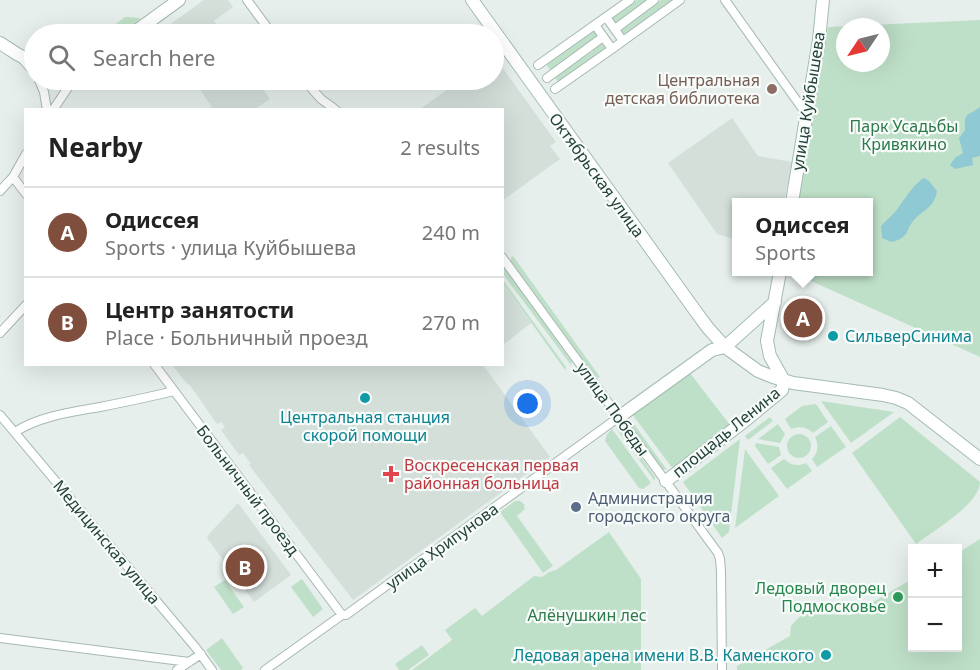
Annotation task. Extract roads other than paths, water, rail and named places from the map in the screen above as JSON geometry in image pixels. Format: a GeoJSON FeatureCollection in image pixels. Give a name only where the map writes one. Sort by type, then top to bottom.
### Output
{"type":"FeatureCollection","features":[{"type":"Feature","properties":{"kind":"main road"},"geometry":{"type":"LineString","coordinates":[[146,24],[179,0]]}},
{"type":"Feature","properties":{"kind":"main road","name":"Октябрьская улица"},"geometry":{"type":"LineString","coordinates":[[472,0],[489,24]]}},
{"type":"Feature","properties":{"kind":"main road","name":"улица Куйбышева"},"geometry":{"type":"LineString","coordinates":[[793,198],[819,40],[823,0]]}},
{"type":"Feature","properties":{"kind":"main road"},"geometry":{"type":"LineString","coordinates":[[0,42],[24,58]]}},
{"type":"Feature","properties":{"kind":"main road","name":"Октябрьская улица"},"geometry":{"type":"LineString","coordinates":[[504,44],[708,328],[725,347],[758,371],[784,381],[896,398],[908,403],[980,459]]}},
{"type":"Feature","properties":{"kind":"main road"},"geometry":{"type":"LineString","coordinates":[[779,276],[767,341],[773,363],[784,381]]}},
{"type":"Feature","properties":{"kind":"main road"},"geometry":{"type":"LineString","coordinates":[[619,417],[712,350],[725,347],[775,302]]}},
{"type":"Feature","properties":{"kind":"main road","name":"площадь Ленина"},"geometry":{"type":"LineString","coordinates":[[666,481],[782,390],[784,381]]}},
{"type":"Feature","properties":{"kind":"street"},"geometry":{"type":"LineString","coordinates":[[247,0],[265,24]]}},
{"type":"Feature","properties":{"kind":"street"},"geometry":{"type":"LineString","coordinates":[[538,65],[630,0]]}},
{"type":"Feature","properties":{"kind":"street"},"geometry":{"type":"LineString","coordinates":[[615,29],[654,0]]}},
{"type":"Feature","properties":{"kind":"street"},"geometry":{"type":"LineString","coordinates":[[555,89],[680,0]]}},
{"type":"Feature","properties":{"kind":"street"},"geometry":{"type":"LineString","coordinates":[[725,0],[802,108],[808,110]]}},
{"type":"Feature","properties":{"kind":"street"},"geometry":{"type":"LineString","coordinates":[[606,17],[623,41]]}},
{"type":"Feature","properties":{"kind":"street"},"geometry":{"type":"LineString","coordinates":[[595,25],[612,49]]}},
{"type":"Feature","properties":{"kind":"street"},"geometry":{"type":"LineString","coordinates":[[547,78],[603,37]]}},
{"type":"Feature","properties":{"kind":"street"},"geometry":{"type":"LineString","coordinates":[[17,54],[24,61]]}},
{"type":"Feature","properties":{"kind":"street"},"geometry":{"type":"LineString","coordinates":[[43,90],[47,108]]}},
{"type":"Feature","properties":{"kind":"street"},"geometry":{"type":"LineString","coordinates":[[54,108],[66,90]]}},
{"type":"Feature","properties":{"kind":"street"},"geometry":{"type":"LineString","coordinates":[[313,90],[333,108]]}},
{"type":"Feature","properties":{"kind":"street"},"geometry":{"type":"LineString","coordinates":[[0,191],[24,157]]}},
{"type":"Feature","properties":{"kind":"street"},"geometry":{"type":"LineString","coordinates":[[12,177],[24,192]]}},
{"type":"Feature","properties":{"kind":"street","name":"улица Победы"},"geometry":{"type":"LineString","coordinates":[[504,260],[714,547],[720,559],[722,670]]}},
{"type":"Feature","properties":{"kind":"street"},"geometry":{"type":"LineString","coordinates":[[0,333],[24,307]]}},
{"type":"Feature","properties":{"kind":"street","name":"Больничный проезд"},"geometry":{"type":"LineString","coordinates":[[155,366],[342,615]]}},
{"type":"Feature","properties":{"kind":"street"},"geometry":{"type":"LineString","coordinates":[[15,432],[67,413],[174,391]]}},
{"type":"Feature","properties":{"kind":"street","name":"Медицинская улица"},"geometry":{"type":"LineString","coordinates":[[0,415],[212,670]]}},
{"type":"Feature","properties":{"kind":"street","name":"улица Хрипунова"},"geometry":{"type":"LineString","coordinates":[[265,670],[342,615],[346,615],[619,417]]}},
{"type":"Feature","properties":{"kind":"street"},"geometry":{"type":"LineString","coordinates":[[0,638],[189,662]]}},
{"type":"Feature","properties":{"kind":"street"},"geometry":{"type":"LineString","coordinates":[[177,670],[201,654]]}},
{"type":"Feature","properties":{"kind":"water"},"geometry":{"type":"Polygon","coordinates":[[[980,107],[980,156],[972,158],[973,165],[955,169],[950,165],[963,153],[959,138],[965,130],[966,117],[980,107]]]}},
{"type":"Feature","properties":{"kind":"water"},"geometry":{"type":"Polygon","coordinates":[[[924,178],[937,191],[933,202],[915,219],[902,237],[891,242],[882,238],[881,226],[916,184],[924,178]]]}},
{"type":"Feature","properties":{"kind":"place","name":"Центральная детская библиотека"},"geometry":{"type":"Point","coordinates":[772,89]}},
{"type":"Feature","properties":{"kind":"place","name":"Одиссея"},"geometry":{"type":"Point","coordinates":[803,318]}},
{"type":"Feature","properties":{"kind":"place","name":"СильверСинима"},"geometry":{"type":"Point","coordinates":[833,336]}},
{"type":"Feature","properties":{"kind":"place","name":"Центральная станция скорой помощи"},"geometry":{"type":"Point","coordinates":[365,398]}},
{"type":"Feature","properties":{"kind":"place","name":"Воскресенская первая районная больница"},"geometry":{"type":"Point","coordinates":[391,474]}},
{"type":"Feature","properties":{"kind":"place","name":"Администрация городского округа"},"geometry":{"type":"Point","coordinates":[576,507]}},
{"type":"Feature","properties":{"kind":"place","name":"Центр занятости"},"geometry":{"type":"Point","coordinates":[245,567]}},
{"type":"Feature","properties":{"kind":"place","name":"Ледовый дворец Подмосковье"},"geometry":{"type":"Point","coordinates":[898,597]}},
{"type":"Feature","properties":{"kind":"place","name":"Ледовая арена имени В.В. Каменского"},"geometry":{"type":"Point","coordinates":[826,655]}},
{"type":"Feature","properties":{"kind":"park label","name":"Парк Усадьбы Кривякино"},"geometry":{"type":"Point","coordinates":[904,135]}},
{"type":"Feature","properties":{"kind":"park label","name":"Алёнушкин лес"},"geometry":{"type":"Point","coordinates":[587,615]}}]}
